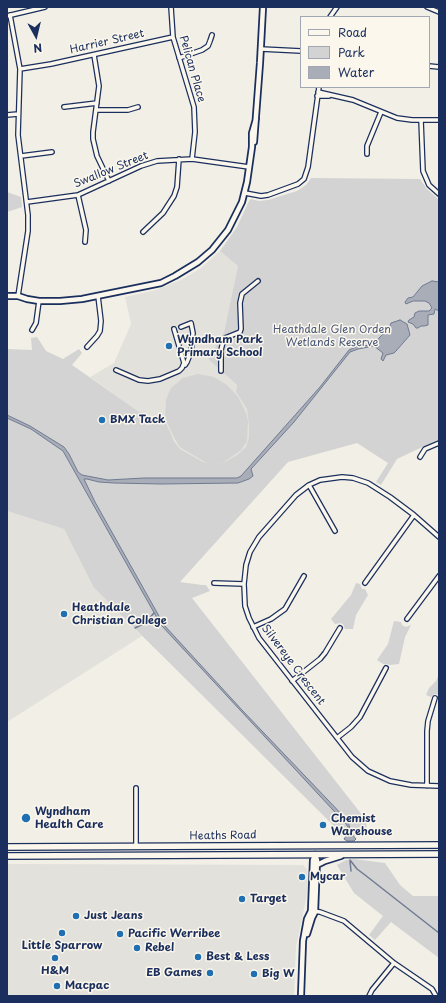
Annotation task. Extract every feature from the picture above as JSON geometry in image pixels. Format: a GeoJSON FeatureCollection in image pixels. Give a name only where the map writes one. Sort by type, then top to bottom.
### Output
{"type":"FeatureCollection","features":[{"type":"Feature","properties":{"kind":"main road","name":"Heaths Road"},"geometry":{"type":"LineString","coordinates":[[7,847],[439,845]]}},
{"type":"Feature","properties":{"kind":"main road"},"geometry":{"type":"LineString","coordinates":[[251,846],[251,856]]}},
{"type":"Feature","properties":{"kind":"main road"},"geometry":{"type":"LineString","coordinates":[[257,856],[258,846]]}},
{"type":"Feature","properties":{"kind":"main road"},"geometry":{"type":"LineString","coordinates":[[313,846],[314,855]]}},
{"type":"Feature","properties":{"kind":"main road"},"geometry":{"type":"LineString","coordinates":[[134,856],[136,847]]}},
{"type":"Feature","properties":{"kind":"main road","name":"Heaths Road"},"geometry":{"type":"LineString","coordinates":[[7,856],[439,854]]}},
{"type":"Feature","properties":{"kind":"street"},"geometry":{"type":"LineString","coordinates":[[18,296],[28,231],[27,202],[18,135],[20,69],[8,16],[45,7]]}},
{"type":"Feature","properties":{"kind":"street","name":"Pelican Place"},"geometry":{"type":"LineString","coordinates":[[171,7],[173,37],[194,107],[195,132],[192,159]]}},
{"type":"Feature","properties":{"kind":"street"},"geometry":{"type":"LineString","coordinates":[[331,16],[337,7]]}},
{"type":"Feature","properties":{"kind":"street"},"geometry":{"type":"LineString","coordinates":[[427,7],[439,12]]}},
{"type":"Feature","properties":{"kind":"street"},"geometry":{"type":"LineString","coordinates":[[7,296],[18,296],[27,300],[60,301],[98,296],[161,282],[175,276],[198,262],[212,250],[228,230],[237,214],[245,193],[252,147],[256,136],[263,8]]}},
{"type":"Feature","properties":{"kind":"street"},"geometry":{"type":"LineString","coordinates":[[179,58],[202,50],[208,46],[212,35]]}},
{"type":"Feature","properties":{"kind":"street","name":"Harrier Street"},"geometry":{"type":"LineString","coordinates":[[20,69],[51,64],[173,37]]}},
{"type":"Feature","properties":{"kind":"street"},"geometry":{"type":"LineString","coordinates":[[261,49],[300,51]]}},
{"type":"Feature","properties":{"kind":"street"},"geometry":{"type":"LineString","coordinates":[[94,55],[99,86],[93,132],[94,146],[100,164],[109,181]]}},
{"type":"Feature","properties":{"kind":"street"},"geometry":{"type":"LineString","coordinates":[[245,193],[261,196],[268,195],[298,184],[304,179],[308,167],[318,88]]}},
{"type":"Feature","properties":{"kind":"street"},"geometry":{"type":"LineString","coordinates":[[318,94],[353,100],[402,119],[439,120]]}},
{"type":"Feature","properties":{"kind":"street"},"geometry":{"type":"LineString","coordinates":[[64,108],[97,103]]}},
{"type":"Feature","properties":{"kind":"street"},"geometry":{"type":"LineString","coordinates":[[96,110],[128,110],[138,107]]}},
{"type":"Feature","properties":{"kind":"street"},"geometry":{"type":"LineString","coordinates":[[367,154],[367,146],[381,112]]}},
{"type":"Feature","properties":{"kind":"street"},"geometry":{"type":"LineString","coordinates":[[7,115],[18,114]]}},
{"type":"Feature","properties":{"kind":"street"},"geometry":{"type":"LineString","coordinates":[[421,120],[422,171],[429,185],[439,194]]}},
{"type":"Feature","properties":{"kind":"street"},"geometry":{"type":"LineString","coordinates":[[20,156],[52,152]]}},
{"type":"Feature","properties":{"kind":"street"},"geometry":{"type":"LineString","coordinates":[[143,232],[163,213],[174,196],[177,188],[179,159]]}},
{"type":"Feature","properties":{"kind":"street","name":"Swallow Street"},"geometry":{"type":"LineString","coordinates":[[27,202],[78,195],[141,166],[157,161],[192,159],[249,167]]}},
{"type":"Feature","properties":{"kind":"street"},"geometry":{"type":"LineString","coordinates":[[78,195],[86,230],[85,242]]}},
{"type":"Feature","properties":{"kind":"street"},"geometry":{"type":"LineString","coordinates":[[221,371],[221,350],[223,342],[225,338],[240,332],[241,329],[240,303],[242,294],[258,281]]}},
{"type":"Feature","properties":{"kind":"street"},"geometry":{"type":"LineString","coordinates":[[87,347],[100,331],[102,321],[98,296]]}},
{"type":"Feature","properties":{"kind":"street"},"geometry":{"type":"LineString","coordinates":[[32,330],[36,323],[39,301]]}},
{"type":"Feature","properties":{"kind":"street"},"geometry":{"type":"LineString","coordinates":[[116,370],[138,380],[148,381],[160,379],[175,373],[184,366],[191,352],[193,333],[191,323],[181,327]]}},
{"type":"Feature","properties":{"kind":"street"},"geometry":{"type":"LineString","coordinates":[[174,329],[184,360],[184,366]]}},
{"type":"Feature","properties":{"kind":"street"},"geometry":{"type":"LineString","coordinates":[[420,457],[425,449],[439,443]]}},
{"type":"Feature","properties":{"kind":"street","name":"Silvereye Crescent"},"geometry":{"type":"LineString","coordinates":[[439,537],[414,515],[368,483],[342,477],[320,480],[309,485],[296,495],[259,537],[250,552],[246,566],[244,584],[245,606],[259,638],[337,738],[357,761],[376,775],[398,783],[439,786]]}},
{"type":"Feature","properties":{"kind":"street"},"geometry":{"type":"LineString","coordinates":[[309,485],[335,531]]}},
{"type":"Feature","properties":{"kind":"street"},"geometry":{"type":"LineString","coordinates":[[365,583],[414,515]]}},
{"type":"Feature","properties":{"kind":"street"},"geometry":{"type":"LineString","coordinates":[[254,627],[271,619],[285,609],[304,576]]}},
{"type":"Feature","properties":{"kind":"street"},"geometry":{"type":"LineString","coordinates":[[407,620],[439,576]]}},
{"type":"Feature","properties":{"kind":"street"},"geometry":{"type":"LineString","coordinates":[[214,583],[244,584]]}},
{"type":"Feature","properties":{"kind":"street"},"geometry":{"type":"LineString","coordinates":[[292,681],[320,659],[340,628]]}},
{"type":"Feature","properties":{"kind":"street"},"geometry":{"type":"LineString","coordinates":[[337,738],[351,727],[360,717],[386,668]]}},
{"type":"Feature","properties":{"kind":"street"},"geometry":{"type":"LineString","coordinates":[[427,786],[427,731],[428,721],[435,698]]}},
{"type":"Feature","properties":{"kind":"street"},"geometry":{"type":"LineString","coordinates":[[136,788],[136,847]]}},
{"type":"Feature","properties":{"kind":"street"},"geometry":{"type":"LineString","coordinates":[[301,996],[302,951],[314,912],[317,857],[314,855]]}},
{"type":"Feature","properties":{"kind":"street"},"geometry":{"type":"LineString","coordinates":[[314,855],[314,912]]}},
{"type":"Feature","properties":{"kind":"street"},"geometry":{"type":"LineString","coordinates":[[317,865],[343,855]]}},
{"type":"Feature","properties":{"kind":"street"},"geometry":{"type":"LineString","coordinates":[[314,912],[344,921],[394,962],[432,989],[436,996]]}},
{"type":"Feature","properties":{"kind":"street"},"geometry":{"type":"LineString","coordinates":[[369,996],[394,962]]}},
{"type":"Feature","properties":{"kind":"shaded area","name":"Wyndham Park Primary School"},"geometry":{"type":"Polygon","coordinates":[[[220,251],[238,266],[224,332],[208,359],[237,385],[236,392],[247,409],[250,425],[246,447],[237,455],[225,462],[214,464],[203,462],[180,449],[171,435],[165,421],[158,420],[138,411],[90,377],[114,363],[131,324],[125,297],[156,290],[181,280],[201,268],[220,251]]]}},
{"type":"Feature","properties":{"kind":"shaded area","name":"Heathdale Christian College"},"geometry":{"type":"Polygon","coordinates":[[[7,511],[64,529],[94,588],[142,636],[7,722],[7,511]]]}},
{"type":"Feature","properties":{"kind":"shaded area","name":"Pacific Werribee"},"geometry":{"type":"Polygon","coordinates":[[[7,864],[303,865],[307,869],[308,884],[296,947],[294,996],[7,996],[7,864]]]}},
{"type":"Feature","properties":{"kind":"green space","name":"Heathdale Glen Orden Wetlands Reserve"},"geometry":{"type":"Polygon","coordinates":[[[311,178],[420,179],[427,189],[439,200],[439,439],[397,459],[381,485],[376,482],[388,463],[357,443],[288,462],[180,582],[206,585],[210,591],[192,598],[366,820],[367,836],[334,836],[334,826],[94,588],[64,529],[7,511],[7,349],[32,350],[31,338],[37,337],[46,351],[63,359],[79,349],[82,353],[72,365],[138,411],[158,420],[165,421],[174,441],[180,449],[203,462],[214,464],[225,462],[237,455],[246,447],[249,437],[247,409],[236,392],[237,385],[208,359],[224,332],[238,266],[220,251],[237,227],[251,199],[259,201],[268,200],[297,191],[306,185],[311,178]]]}},
{"type":"Feature","properties":{"kind":"green space"},"geometry":{"type":"Polygon","coordinates":[[[7,192],[21,197],[22,207],[7,212],[7,192]]]}},
{"type":"Feature","properties":{"kind":"green space"},"geometry":{"type":"Polygon","coordinates":[[[198,374],[214,377],[227,385],[238,397],[246,413],[248,421],[247,441],[241,450],[224,462],[213,464],[205,462],[180,447],[165,418],[166,400],[171,388],[183,378],[198,374]]]}},
{"type":"Feature","properties":{"kind":"green space"},"geometry":{"type":"Polygon","coordinates":[[[356,583],[360,584],[362,589],[365,589],[368,595],[356,615],[353,629],[345,629],[343,624],[335,624],[331,619],[351,595],[356,583]]]}},
{"type":"Feature","properties":{"kind":"green space"},"geometry":{"type":"Polygon","coordinates":[[[394,621],[401,622],[402,625],[406,627],[411,625],[405,637],[399,664],[383,664],[377,660],[388,644],[394,621]]]}},
{"type":"Feature","properties":{"kind":"green space"},"geometry":{"type":"Polygon","coordinates":[[[439,674],[439,695],[434,694],[431,697],[426,695],[429,688],[436,681],[439,674]]]}},
{"type":"Feature","properties":{"kind":"green space"},"geometry":{"type":"Polygon","coordinates":[[[354,859],[385,863],[400,885],[413,896],[439,896],[439,958],[391,922],[375,940],[369,935],[383,916],[354,893],[337,865],[346,860],[354,859]]]}},
{"type":"Feature","properties":{"kind":"water"},"geometry":{"type":"Polygon","coordinates":[[[432,281],[439,282],[439,311],[435,309],[434,314],[428,315],[428,325],[416,328],[413,324],[408,322],[409,320],[414,317],[415,313],[419,311],[429,311],[432,308],[429,303],[425,301],[413,301],[406,304],[405,302],[408,298],[413,297],[422,286],[432,281]]]}},
{"type":"Feature","properties":{"kind":"water"},"geometry":{"type":"Polygon","coordinates":[[[400,320],[407,324],[410,335],[396,351],[386,355],[383,361],[381,359],[383,353],[374,346],[350,352],[294,422],[251,469],[253,476],[249,479],[238,483],[161,484],[114,483],[84,479],[95,502],[164,625],[242,710],[348,821],[351,833],[356,839],[354,841],[347,841],[344,839],[348,833],[348,827],[346,824],[161,625],[63,451],[31,429],[7,418],[7,415],[30,426],[64,447],[78,472],[82,475],[108,480],[144,478],[237,478],[241,476],[320,387],[349,350],[358,346],[375,345],[379,338],[389,328],[391,323],[400,320]]]}},
{"type":"Feature","properties":{"kind":"waterway"},"geometry":{"type":"LineString","coordinates":[[135,628],[145,623],[154,613]]}},
{"type":"Feature","properties":{"kind":"waterway"},"geometry":{"type":"LineString","coordinates":[[350,860],[357,869],[439,933]]}},
{"type":"Feature","properties":{"kind":"waterway"},"geometry":{"type":"LineString","coordinates":[[350,861],[351,871]]}},
{"type":"Feature","properties":{"kind":"place","name":"Wyndham Park Primary School"},"geometry":{"type":"Point","coordinates":[169,346]}},
{"type":"Feature","properties":{"kind":"place","name":"BMX Tack"},"geometry":{"type":"Point","coordinates":[102,420]}},
{"type":"Feature","properties":{"kind":"place","name":"Heathdale Christian College"},"geometry":{"type":"Point","coordinates":[64,614]}},
{"type":"Feature","properties":{"kind":"place","name":"Wyndham Health Care"},"geometry":{"type":"Point","coordinates":[26,818]}},
{"type":"Feature","properties":{"kind":"place","name":"Chemist Warehouse"},"geometry":{"type":"Point","coordinates":[323,825]}},
{"type":"Feature","properties":{"kind":"place","name":"Mycar"},"geometry":{"type":"Point","coordinates":[302,877]}},
{"type":"Feature","properties":{"kind":"place","name":"Target"},"geometry":{"type":"Point","coordinates":[242,899]}},
{"type":"Feature","properties":{"kind":"place","name":"Just Jeans"},"geometry":{"type":"Point","coordinates":[76,916]}},
{"type":"Feature","properties":{"kind":"place","name":"Little Sparrow"},"geometry":{"type":"Point","coordinates":[62,933]}},
{"type":"Feature","properties":{"kind":"place","name":"Pacific Werribee"},"geometry":{"type":"Point","coordinates":[120,934]}},
{"type":"Feature","properties":{"kind":"place","name":"Rebel"},"geometry":{"type":"Point","coordinates":[137,948]}},
{"type":"Feature","properties":{"kind":"place","name":"Best & Less"},"geometry":{"type":"Point","coordinates":[198,957]}},
{"type":"Feature","properties":{"kind":"place","name":"H&M"},"geometry":{"type":"Point","coordinates":[55,958]}},
{"type":"Feature","properties":{"kind":"place","name":"EB Games"},"geometry":{"type":"Point","coordinates":[210,973]}},
{"type":"Feature","properties":{"kind":"place","name":"Big W"},"geometry":{"type":"Point","coordinates":[254,974]}},
{"type":"Feature","properties":{"kind":"place","name":"Macpac"},"geometry":{"type":"Point","coordinates":[57,986]}}]}
